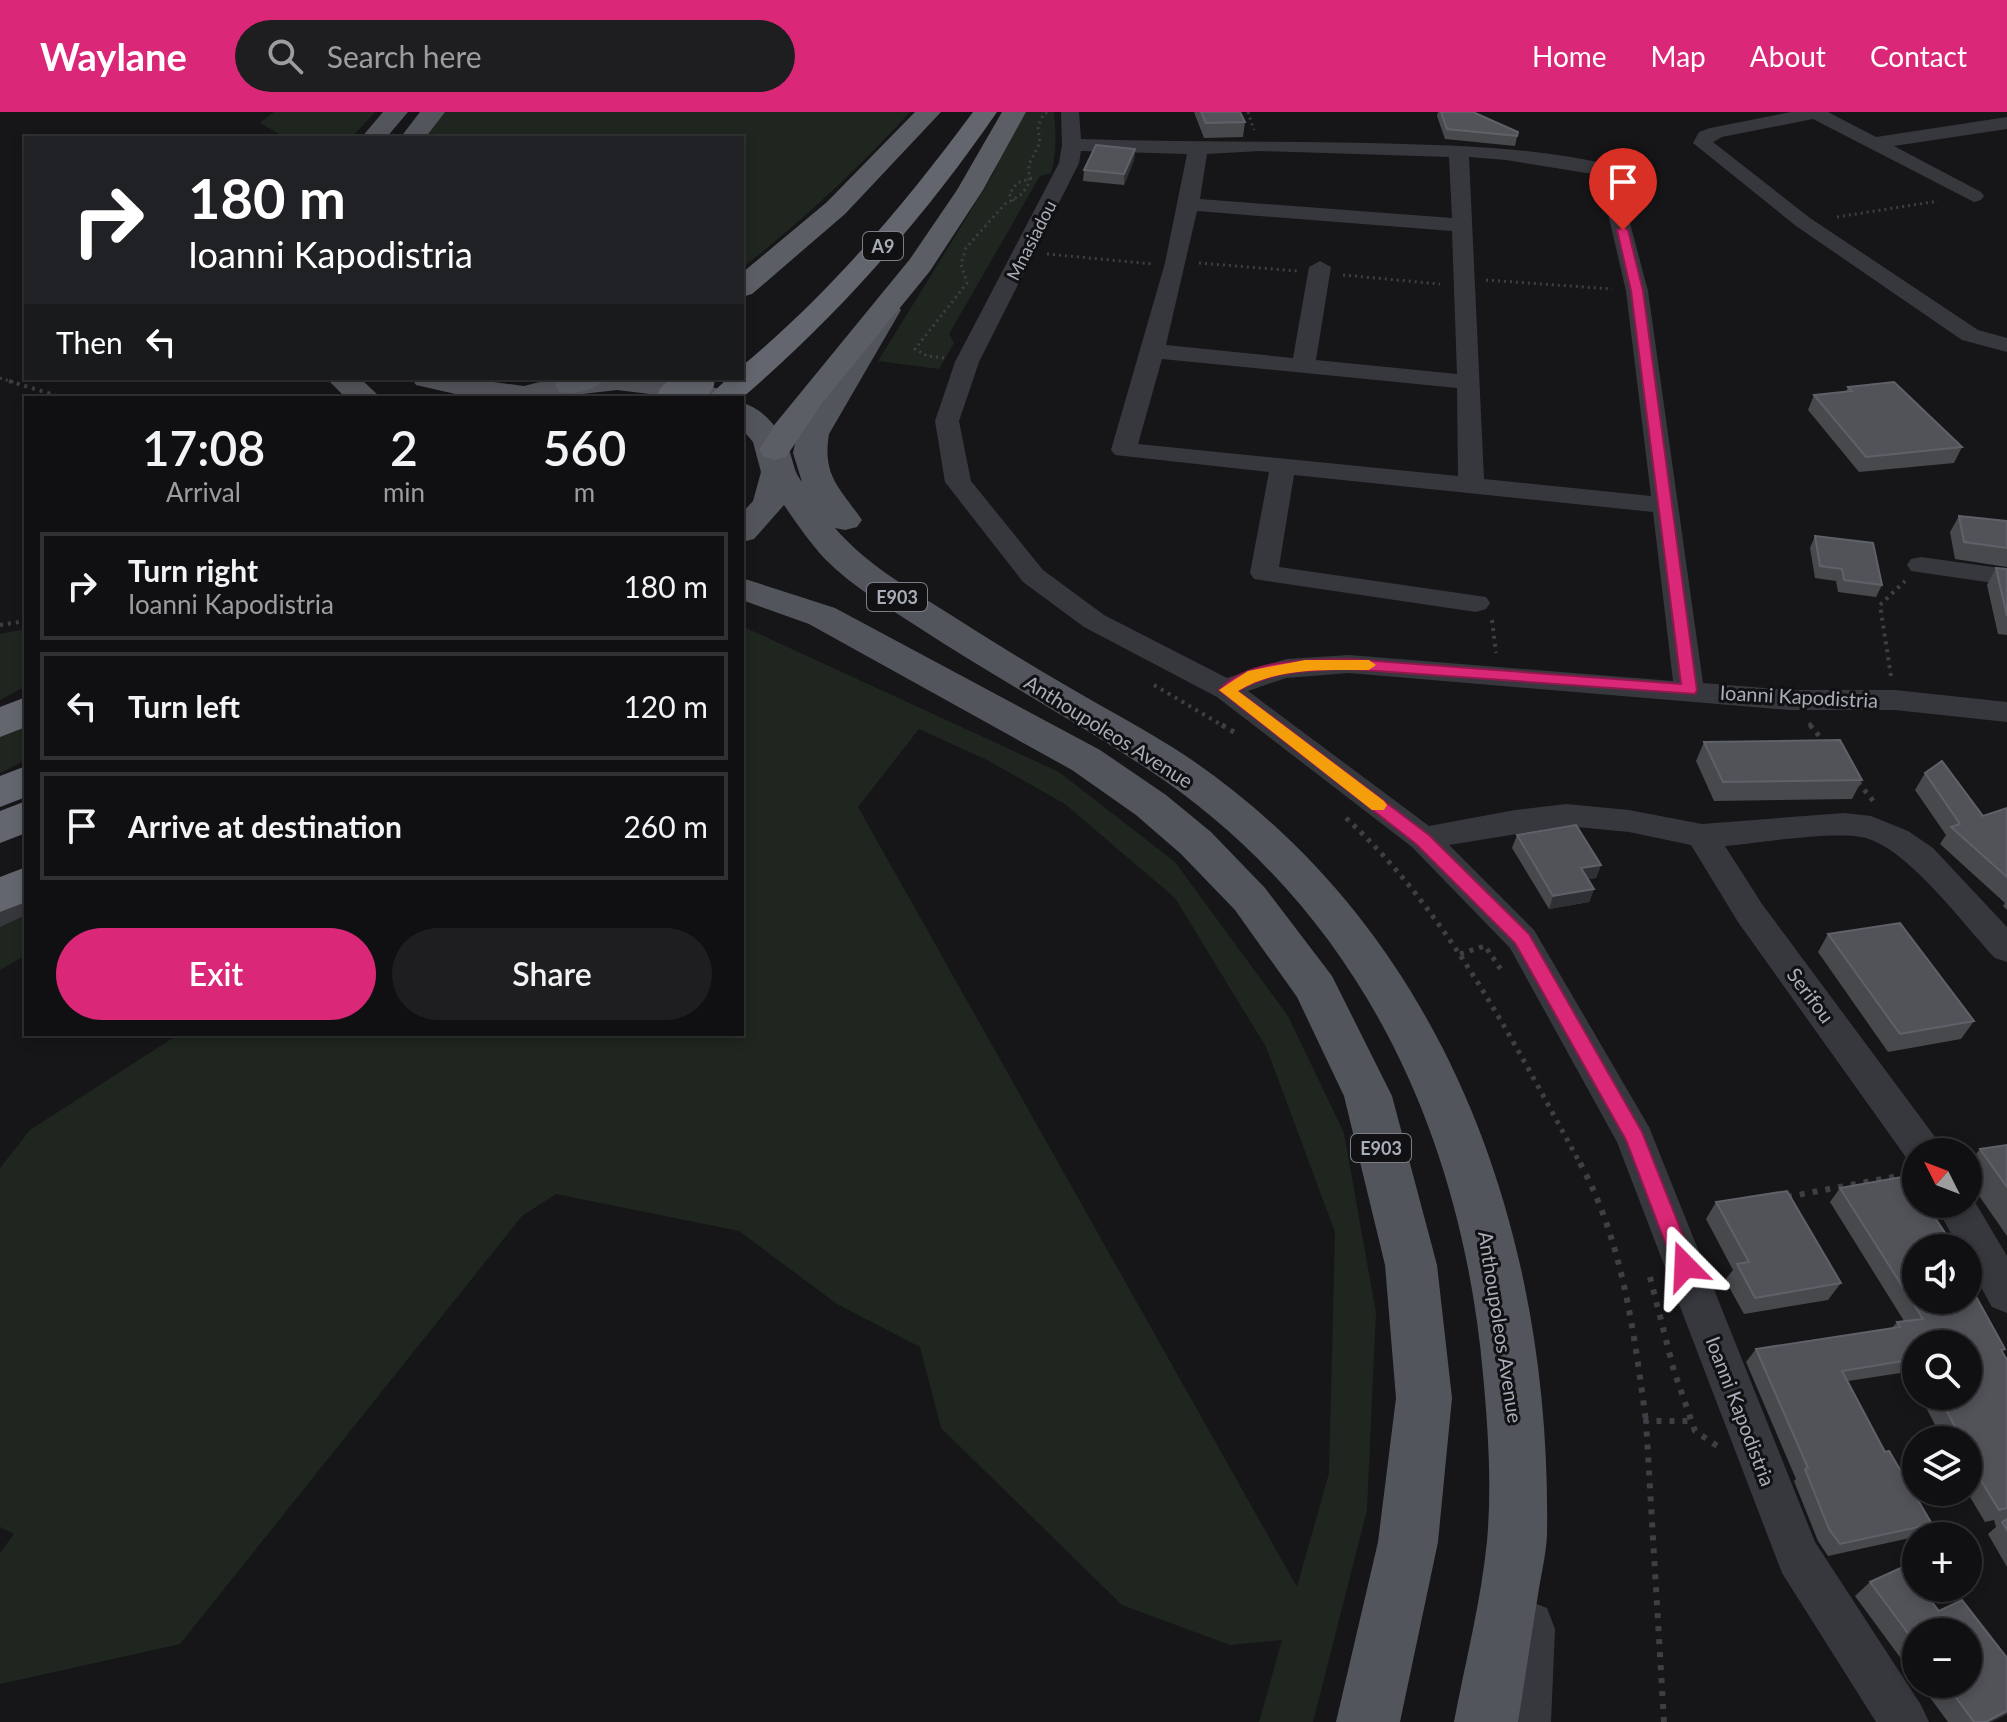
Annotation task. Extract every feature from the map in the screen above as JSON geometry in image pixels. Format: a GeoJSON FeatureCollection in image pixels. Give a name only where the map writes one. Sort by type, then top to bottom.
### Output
{"type":"FeatureCollection","features":[{"type":"Feature","properties":{"kind":"highway"},"geometry":{"type":"LineString","coordinates":[[777,462],[791,420],[886,310],[958,210],[1014,112]]}},
{"type":"Feature","properties":{"kind":"highway"},"geometry":{"type":"LineString","coordinates":[[744,286],[836,208],[958,118]]}},
{"type":"Feature","properties":{"kind":"highway","name":"A9"},"geometry":{"type":"LineString","coordinates":[[819,275],[894,194],[958,118]]}},
{"type":"Feature","properties":{"kind":"highway","name":"A9"},"geometry":{"type":"LineString","coordinates":[[725,396],[781,351],[870,262],[958,118]]}},
{"type":"Feature","properties":{"kind":"highway"},"geometry":{"type":"LineString","coordinates":[[678,396],[698,380]]}},
{"type":"Feature","properties":{"kind":"highway"},"geometry":{"type":"LineString","coordinates":[[0,724],[24,711]]}},
{"type":"Feature","properties":{"kind":"highway"},"geometry":{"type":"LineString","coordinates":[[0,793],[24,781]]}},
{"type":"Feature","properties":{"kind":"highway"},"geometry":{"type":"LineString","coordinates":[[0,828],[24,817]]}},
{"type":"Feature","properties":{"kind":"highway"},"geometry":{"type":"LineString","coordinates":[[0,896],[24,884]]}},
{"type":"Feature","properties":{"kind":"main road"},"geometry":{"type":"LineString","coordinates":[[375,136],[396,112]]}},
{"type":"Feature","properties":{"kind":"main road"},"geometry":{"type":"LineString","coordinates":[[414,136],[433,112]]}},
{"type":"Feature","properties":{"kind":"main road"},"geometry":{"type":"LineString","coordinates":[[886,310],[862,355],[814,425],[809,440],[815,472],[838,513],[891,569],[963,630],[1044,690]]}},
{"type":"Feature","properties":{"kind":"main road"},"geometry":{"type":"LineString","coordinates":[[333,380],[346,396]]}},
{"type":"Feature","properties":{"kind":"main road"},"geometry":{"type":"LineString","coordinates":[[343,380],[363,396]]}},
{"type":"Feature","properties":{"kind":"main road"},"geometry":{"type":"LineString","coordinates":[[435,380],[514,396]]}},
{"type":"Feature","properties":{"kind":"main road"},"geometry":{"type":"LineString","coordinates":[[524,396],[580,382],[649,383],[685,388],[711,396]]}},
{"type":"Feature","properties":{"kind":"main road","name":"Anthoupoleos Avenue"},"geometry":{"type":"LineString","coordinates":[[744,414],[764,430],[777,462],[835,549],[884,589],[1180,771],[1277,854],[1323,903],[1369,959],[1406,1020],[1442,1089],[1472,1165],[1496,1266],[1517,1413],[1517,1540],[1486,1722]]}},
{"type":"Feature","properties":{"kind":"main road"},"geometry":{"type":"LineString","coordinates":[[744,530],[770,499],[777,462]]}},
{"type":"Feature","properties":{"kind":"main road","name":"Anthoupoleos Avenue"},"geometry":{"type":"LineString","coordinates":[[744,590],[822,616],[1073,753],[1151,805],[1196,843],[1250,899],[1316,988],[1368,1096],[1411,1265],[1424,1398],[1408,1542],[1368,1722]]}},
{"type":"Feature","properties":{"kind":"street","name":"Mnasiadou"},"geometry":{"type":"LineString","coordinates":[[1070,112],[1072,145],[1069,163],[1026,252],[958,360],[947,421],[958,482],[1033,576],[1094,621],[1227,690]]}},
{"type":"Feature","properties":{"kind":"street"},"geometry":{"type":"LineString","coordinates":[[1974,196],[1814,112],[1717,132],[1706,136],[1703,143],[1803,222],[1970,335],[2007,345]]}},
{"type":"Feature","properties":{"kind":"street"},"geometry":{"type":"LineString","coordinates":[[1876,143],[2007,123]]}},
{"type":"Feature","properties":{"kind":"street"},"geometry":{"type":"LineString","coordinates":[[1072,145],[1198,149],[1260,145],[1459,151],[1506,154],[1608,170],[1637,291],[1689,690]]}},
{"type":"Feature","properties":{"kind":"street"},"geometry":{"type":"LineString","coordinates":[[1198,149],[1190,204],[1124,450],[1664,505]]}},
{"type":"Feature","properties":{"kind":"street"},"geometry":{"type":"LineString","coordinates":[[1459,151],[1471,486]]}},
{"type":"Feature","properties":{"kind":"street"},"geometry":{"type":"LineString","coordinates":[[1190,204],[1461,225]]}},
{"type":"Feature","properties":{"kind":"street"},"geometry":{"type":"LineString","coordinates":[[1303,365],[1319,270]]}},
{"type":"Feature","properties":{"kind":"street"},"geometry":{"type":"LineString","coordinates":[[1153,351],[1467,382]]}},
{"type":"Feature","properties":{"kind":"street"},"geometry":{"type":"LineString","coordinates":[[1283,467],[1264,573],[1476,603]]}},
{"type":"Feature","properties":{"kind":"street"},"geometry":{"type":"LineString","coordinates":[[1921,565],[2007,577]]}},
{"type":"Feature","properties":{"kind":"street","name":"Ioanni Kapodistria"},"geometry":{"type":"LineString","coordinates":[[1904,1722],[1798,1557],[1635,1138],[1522,939],[1423,839],[1227,690],[1253,675],[1305,665],[1418,667],[1789,700],[1895,700],[2007,712]]}},
{"type":"Feature","properties":{"kind":"street"},"geometry":{"type":"LineString","coordinates":[[1423,839],[1515,821],[1566,815],[1629,821],[1702,836],[1844,824],[1871,827],[1897,839],[1921,856],[2007,949]]}},
{"type":"Feature","properties":{"kind":"street","name":"Serifou"},"geometry":{"type":"LineString","coordinates":[[1702,836],[1750,913],[1915,1138]]}},
{"type":"Feature","properties":{"kind":"street"},"geometry":{"type":"LineString","coordinates":[[0,914],[24,901]]}},
{"type":"Feature","properties":{"kind":"street"},"geometry":{"type":"LineString","coordinates":[[1963,1218],[2007,1294]]}},
{"type":"Feature","properties":{"kind":"street"},"geometry":{"type":"LineString","coordinates":[[1517,1540],[1527,1610],[1521,1722]]}},
{"type":"Feature","properties":{"kind":"path"},"geometry":{"type":"LineString","coordinates":[[958,360],[927,356],[915,349],[928,325],[952,305],[967,283],[961,264],[966,248],[1013,199],[1022,194],[1030,179],[1029,164],[1040,143],[1038,127],[1043,115],[1049,112]]}},
{"type":"Feature","properties":{"kind":"path"},"geometry":{"type":"LineString","coordinates":[[1013,199],[1009,194],[1012,188],[1045,176]]}},
{"type":"Feature","properties":{"kind":"path"},"geometry":{"type":"LineString","coordinates":[[1803,222],[1974,196]]}},
{"type":"Feature","properties":{"kind":"path"},"geometry":{"type":"LineString","coordinates":[[1026,252],[1319,270],[1466,283],[1637,291]]}},
{"type":"Feature","properties":{"kind":"path"},"geometry":{"type":"LineString","coordinates":[[0,378],[58,396]]}},
{"type":"Feature","properties":{"kind":"path"},"geometry":{"type":"LineString","coordinates":[[1895,700],[1880,605],[1921,565]]}},
{"type":"Feature","properties":{"kind":"path"},"geometry":{"type":"LineString","coordinates":[[1476,603],[1491,613],[1499,674]]}},
{"type":"Feature","properties":{"kind":"path"},"geometry":{"type":"LineString","coordinates":[[0,625],[24,621]]}},
{"type":"Feature","properties":{"kind":"path"},"geometry":{"type":"LineString","coordinates":[[1154,685],[1243,738]]}},
{"type":"Feature","properties":{"kind":"path"},"geometry":{"type":"LineString","coordinates":[[1789,700],[1829,748]]}},
{"type":"Feature","properties":{"kind":"path"},"geometry":{"type":"LineString","coordinates":[[1849,772],[1879,808],[1871,827]]}},
{"type":"Feature","properties":{"kind":"path"},"geometry":{"type":"LineString","coordinates":[[1342,815],[1380,851],[1460,954],[1518,1046],[1607,1220],[1633,1319],[1646,1421],[1664,1722]]}},
{"type":"Feature","properties":{"kind":"path"},"geometry":{"type":"LineString","coordinates":[[1476,934],[1508,979]]}},
{"type":"Feature","properties":{"kind":"path"},"geometry":{"type":"LineString","coordinates":[[1460,954],[1485,946]]}},
{"type":"Feature","properties":{"kind":"path"},"geometry":{"type":"LineString","coordinates":[[1783,1197],[1902,1176]]}},
{"type":"Feature","properties":{"kind":"path"},"geometry":{"type":"LineString","coordinates":[[1647,1264],[1674,1371],[1695,1431],[1720,1448],[1725,1461]]}},
{"type":"Feature","properties":{"kind":"path"},"geometry":{"type":"LineString","coordinates":[[1646,1421],[1693,1421]]}},
{"type":"Feature","properties":{"kind":"shaded area"},"geometry":{"type":"Polygon","coordinates":[[[274,112],[375,112],[353,136],[283,136],[260,123],[274,112]]]}},
{"type":"Feature","properties":{"kind":"shaded area"},"geometry":{"type":"Polygon","coordinates":[[[442,112],[910,112],[829,194],[744,266],[744,136],[425,136],[442,112]]]}},
{"type":"Feature","properties":{"kind":"shaded area"},"geometry":{"type":"Polygon","coordinates":[[[1022,112],[1054,112],[1056,143],[1051,173],[1040,176],[949,334],[954,343],[939,369],[878,361],[991,178],[1022,112]]]}},
{"type":"Feature","properties":{"kind":"shaded area"},"geometry":{"type":"Polygon","coordinates":[[[744,627],[1059,772],[1175,862],[1288,1016],[1344,1133],[1376,1313],[1367,1510],[1313,1722],[1259,1722],[1282,1640],[1230,1645],[1122,1605],[941,1428],[920,1347],[837,1304],[739,1231],[556,1194],[522,1216],[180,1644],[0,1684],[0,1553],[14,1534],[0,1527],[0,1168],[30,1130],[176,1036],[744,1036],[744,627]],[[919,729],[858,807],[1297,1587],[1329,1473],[1335,1232],[1266,1047],[1175,898],[1065,804],[987,760],[919,729]]]}},
{"type":"Feature","properties":{"kind":"shaded area"},"geometry":{"type":"Polygon","coordinates":[[[24,629],[24,687],[0,700],[0,634],[24,629]]]}},
{"type":"Feature","properties":{"kind":"shaded area"},"geometry":{"type":"Polygon","coordinates":[[[24,721],[24,761],[0,773],[0,734],[24,721]]]}},
{"type":"Feature","properties":{"kind":"shaded area"},"geometry":{"type":"Polygon","coordinates":[[[24,913],[24,956],[0,970],[0,927],[24,913]]]}},
{"type":"Feature","properties":{"kind":"building"},"geometry":{"type":"Polygon","coordinates":[[[1201,112],[1240,112],[1245,122],[1206,123],[1201,112]]]}},
{"type":"Feature","properties":{"kind":"building"},"geometry":{"type":"Polygon","coordinates":[[[1441,112],[1473,112],[1518,132],[1517,136],[1447,129],[1441,112]]]}},
{"type":"Feature","properties":{"kind":"building"},"geometry":{"type":"Polygon","coordinates":[[[1096,145],[1135,149],[1124,174],[1084,170],[1096,145]]]}},
{"type":"Feature","properties":{"kind":"building"},"geometry":{"type":"Polygon","coordinates":[[[1894,382],[1962,447],[1866,457],[1814,395],[1852,391],[1848,387],[1894,382]]]}},
{"type":"Feature","properties":{"kind":"building"},"geometry":{"type":"Polygon","coordinates":[[[1959,516],[2007,521],[2007,548],[1964,542],[1959,516]]]}},
{"type":"Feature","properties":{"kind":"building"},"geometry":{"type":"Polygon","coordinates":[[[1815,536],[1873,543],[1882,585],[1844,580],[1842,569],[1820,566],[1815,536]]]}},
{"type":"Feature","properties":{"kind":"building"},"geometry":{"type":"Polygon","coordinates":[[[1996,568],[2007,569],[2007,616],[1996,568]]]}},
{"type":"Feature","properties":{"kind":"building"},"geometry":{"type":"Polygon","coordinates":[[[1840,740],[1862,780],[1723,782],[1704,742],[1840,740]]]}},
{"type":"Feature","properties":{"kind":"building"},"geometry":{"type":"Polygon","coordinates":[[[1942,761],[1983,816],[2007,808],[2007,877],[1951,827],[1960,824],[1925,773],[1942,761]]]}},
{"type":"Feature","properties":{"kind":"building"},"geometry":{"type":"Polygon","coordinates":[[[1576,825],[1601,865],[1581,868],[1594,889],[1553,896],[1517,835],[1576,825]]]}},
{"type":"Feature","properties":{"kind":"building"},"geometry":{"type":"Polygon","coordinates":[[[1900,923],[1974,1021],[1900,1034],[1828,934],[1900,923]]]}},
{"type":"Feature","properties":{"kind":"building"},"geometry":{"type":"Polygon","coordinates":[[[2007,1145],[2007,1187],[1982,1152],[1982,1149],[2007,1145]]]}},
{"type":"Feature","properties":{"kind":"building"},"geometry":{"type":"Polygon","coordinates":[[[1902,1177],[1902,1218],[1935,1218],[1946,1234],[1902,1234],[1902,1286],[1840,1188],[1902,1177]]]}},
{"type":"Feature","properties":{"kind":"building"},"geometry":{"type":"Polygon","coordinates":[[[1787,1191],[1841,1283],[1755,1298],[1737,1264],[1749,1262],[1716,1202],[1787,1191]]]}},
{"type":"Feature","properties":{"kind":"building"},"geometry":{"type":"Polygon","coordinates":[[[1982,1307],[2005,1349],[2001,1350],[2007,1360],[2007,1508],[1999,1510],[1982,1482],[1982,1426],[1955,1426],[1946,1410],[1982,1410],[1982,1330],[1902,1330],[1902,1361],[1842,1371],[1885,1452],[1889,1451],[1902,1473],[1902,1506],[1921,1506],[1931,1522],[1902,1522],[1902,1531],[1840,1544],[1829,1529],[1805,1469],[1808,1468],[1756,1349],[1900,1327],[1897,1322],[1923,1319],[1920,1314],[1982,1314],[1982,1307]]]}},
{"type":"Feature","properties":{"kind":"building"},"geometry":{"type":"Polygon","coordinates":[[[1902,1567],[1902,1602],[1932,1602],[1939,1611],[1964,1602],[1976,1618],[1902,1618],[1902,1625],[1870,1582],[1902,1567]]]}},
{"type":"Feature","properties":{"kind":"building"},"geometry":{"type":"Polygon","coordinates":[[[1982,1626],[2007,1658],[2007,1711],[1986,1722],[1974,1722],[1956,1698],[1982,1698],[1982,1626]]]}},
{"type":"Feature","properties":{"kind":"slow traffic"},"geometry":{"type":"LineString","coordinates":[[1369,665],[1305,665],[1253,675],[1227,690],[1378,805]]}},
{"type":"Feature","properties":{"kind":"route"},"geometry":{"type":"LineString","coordinates":[[1623,230],[1637,291],[1689,690],[1349,664],[1305,665],[1253,675],[1227,690],[1423,839],[1522,939],[1635,1138],[1685,1266]]}}]}
